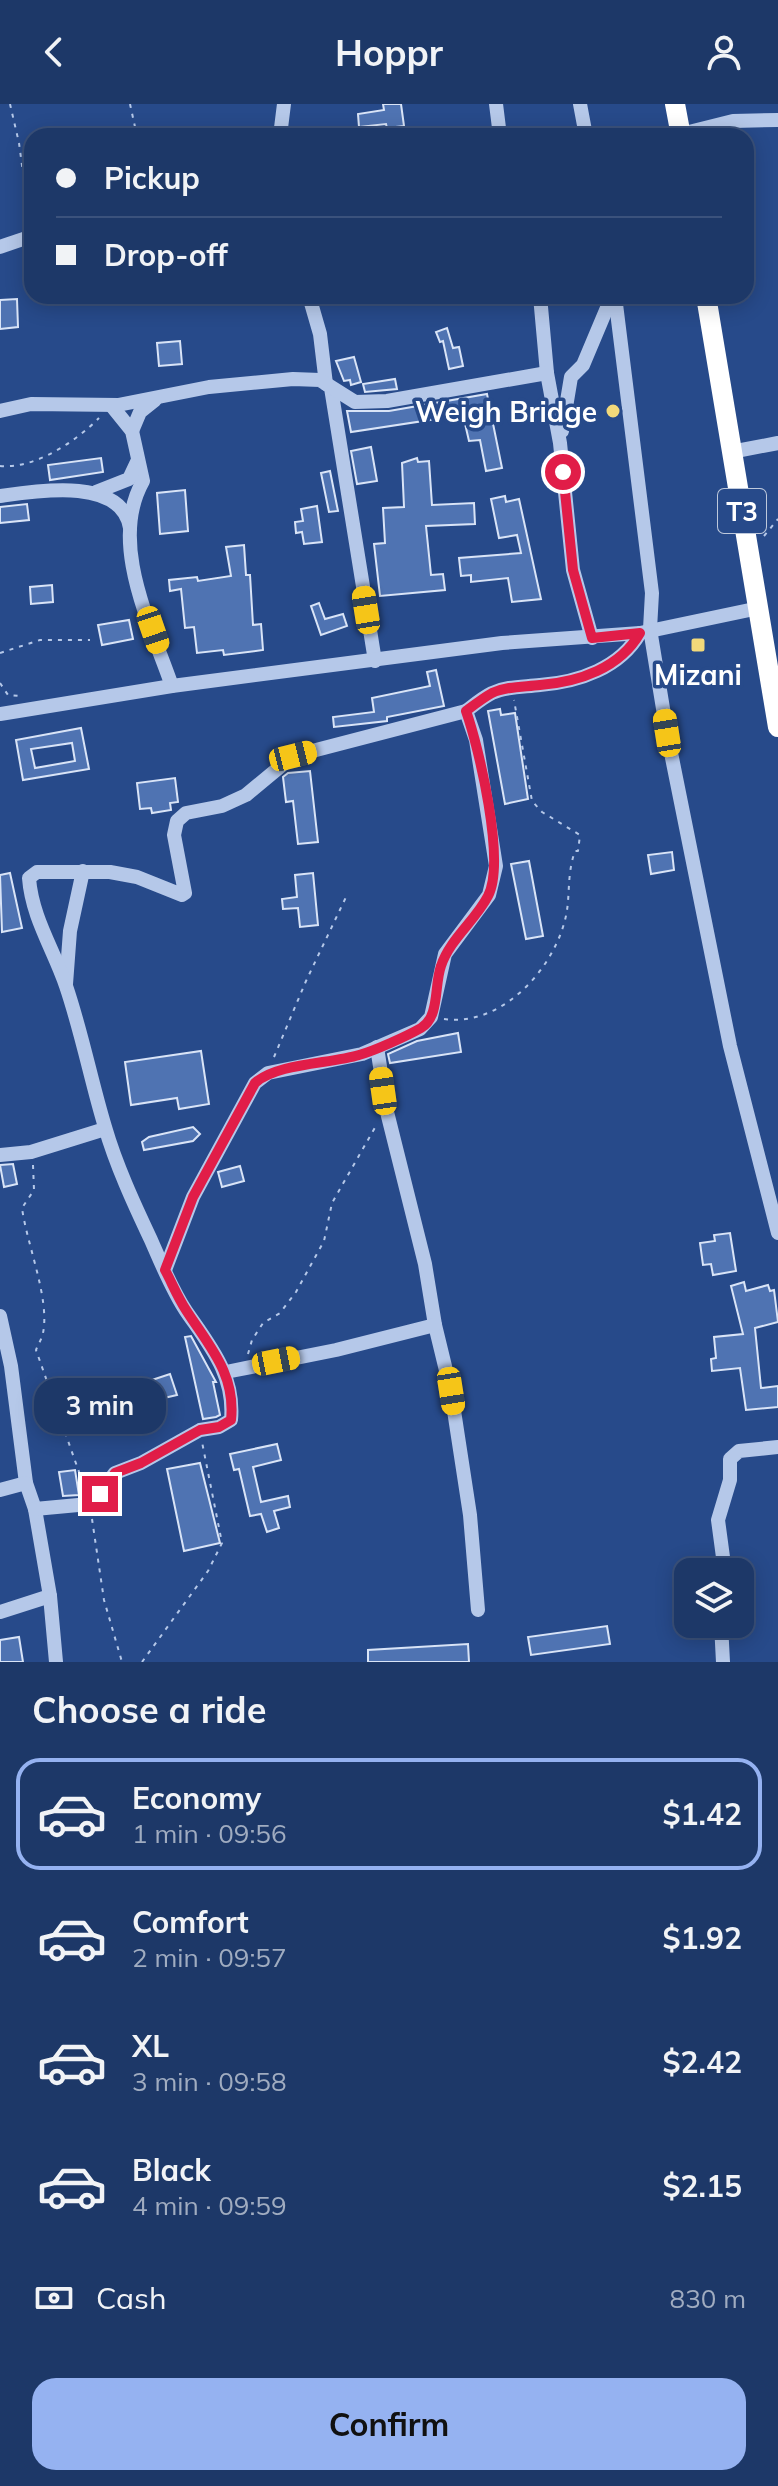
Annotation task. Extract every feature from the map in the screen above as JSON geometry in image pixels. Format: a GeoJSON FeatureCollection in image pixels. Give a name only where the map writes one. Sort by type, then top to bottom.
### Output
{"type":"FeatureCollection","features":[{"type":"Feature","properties":{"kind":"highway"},"geometry":{"type":"LineString","coordinates":[[675,104],[680,128]]}},
{"type":"Feature","properties":{"kind":"highway","name":"T3"},"geometry":{"type":"LineString","coordinates":[[707,304],[731,452],[774,679],[778,727]]}},
{"type":"Feature","properties":{"kind":"street"},"geometry":{"type":"LineString","coordinates":[[281,128],[284,104]]}},
{"type":"Feature","properties":{"kind":"street"},"geometry":{"type":"LineString","coordinates":[[496,104],[499,128]]}},
{"type":"Feature","properties":{"kind":"street"},"geometry":{"type":"LineString","coordinates":[[580,104],[584,128]]}},
{"type":"Feature","properties":{"kind":"street"},"geometry":{"type":"LineString","coordinates":[[707,128],[733,121],[778,120]]}},
{"type":"Feature","properties":{"kind":"street"},"geometry":{"type":"LineString","coordinates":[[0,247],[24,239]]}},
{"type":"Feature","properties":{"kind":"street"},"geometry":{"type":"LineString","coordinates":[[311,304],[320,334],[375,661]]}},
{"type":"Feature","properties":{"kind":"street"},"geometry":{"type":"LineString","coordinates":[[541,304],[573,570],[592,638]]}},
{"type":"Feature","properties":{"kind":"street"},"geometry":{"type":"LineString","coordinates":[[560,443],[571,377],[583,365],[610,304]]}},
{"type":"Feature","properties":{"kind":"street"},"geometry":{"type":"LineString","coordinates":[[614,304],[652,593],[645,631],[730,1046],[778,1233]]}},
{"type":"Feature","properties":{"kind":"street"},"geometry":{"type":"LineString","coordinates":[[0,411],[31,404],[111,405],[156,400],[209,387],[293,379],[314,379],[355,402],[387,401],[547,373]]}},
{"type":"Feature","properties":{"kind":"street"},"geometry":{"type":"LineString","coordinates":[[132,431],[140,412],[156,400]]}},
{"type":"Feature","properties":{"kind":"street"},"geometry":{"type":"LineString","coordinates":[[111,405],[132,431],[143,481],[132,500],[131,550]]}},
{"type":"Feature","properties":{"kind":"street"},"geometry":{"type":"LineString","coordinates":[[731,452],[778,443]]}},
{"type":"Feature","properties":{"kind":"street"},"geometry":{"type":"LineString","coordinates":[[0,496],[45,490],[96,492],[124,483],[134,472],[137,462]]}},
{"type":"Feature","properties":{"kind":"street"},"geometry":{"type":"LineString","coordinates":[[96,492],[111,502],[130,523],[134,575],[172,686]]}},
{"type":"Feature","properties":{"kind":"street"},"geometry":{"type":"LineString","coordinates":[[0,714],[172,686],[502,643],[592,638],[645,631],[759,608]]}},
{"type":"Feature","properties":{"kind":"street"},"geometry":{"type":"LineString","coordinates":[[35,1509],[89,1504],[115,1473],[141,1463],[200,1430],[219,1427],[231,1420],[226,1372],[208,1339],[185,1309],[165,1270],[105,1129],[66,984],[45,940],[29,878],[37,872],[83,871],[137,877],[182,895],[185,893],[174,835],[177,821],[186,813],[222,806],[246,795],[293,756],[466,711],[494,692],[512,687],[545,685],[606,668],[622,658],[645,631]]}},
{"type":"Feature","properties":{"kind":"street"},"geometry":{"type":"LineString","coordinates":[[165,1270],[193,1197],[255,1083],[268,1073],[362,1054],[420,1029],[431,1017],[445,954],[489,895],[496,866],[476,740],[466,711]]}},
{"type":"Feature","properties":{"kind":"street"},"geometry":{"type":"LineString","coordinates":[[66,984],[70,931],[83,871]]}},
{"type":"Feature","properties":{"kind":"street"},"geometry":{"type":"LineString","coordinates":[[377,1047],[387,1112],[425,1264],[435,1325],[451,1391],[466,1481],[478,1610]]}},
{"type":"Feature","properties":{"kind":"street"},"geometry":{"type":"LineString","coordinates":[[0,1155],[31,1152],[105,1129]]}},
{"type":"Feature","properties":{"kind":"street"},"geometry":{"type":"LineString","coordinates":[[0,1316],[26,1483],[35,1509],[50,1596],[56,1662]]}},
{"type":"Feature","properties":{"kind":"street"},"geometry":{"type":"LineString","coordinates":[[226,1372],[336,1350],[435,1325]]}},
{"type":"Feature","properties":{"kind":"street"},"geometry":{"type":"LineString","coordinates":[[723,1558],[718,1520],[730,1480],[730,1459],[739,1451],[778,1447]]}},
{"type":"Feature","properties":{"kind":"street"},"geometry":{"type":"LineString","coordinates":[[0,1490],[26,1483]]}},
{"type":"Feature","properties":{"kind":"street"},"geometry":{"type":"LineString","coordinates":[[0,1612],[50,1596]]}},
{"type":"Feature","properties":{"kind":"street"},"geometry":{"type":"LineString","coordinates":[[722,1638],[723,1662]]}},
{"type":"Feature","properties":{"kind":"path"},"geometry":{"type":"LineString","coordinates":[[10,104],[24,179]]}},
{"type":"Feature","properties":{"kind":"path"},"geometry":{"type":"LineString","coordinates":[[130,104],[135,128]]}},
{"type":"Feature","properties":{"kind":"path"},"geometry":{"type":"LineString","coordinates":[[0,466],[15,468],[40,461],[81,436],[111,405]]}},
{"type":"Feature","properties":{"kind":"path"},"geometry":{"type":"LineString","coordinates":[[0,653],[40,640],[90,640]]}},
{"type":"Feature","properties":{"kind":"path"},"geometry":{"type":"LineString","coordinates":[[0,683],[9,696],[32,696],[47,706]]}},
{"type":"Feature","properties":{"kind":"path"},"geometry":{"type":"LineString","coordinates":[[431,1017],[464,1021],[487,1015],[509,1000],[535,978],[553,951],[566,918],[569,868],[575,851],[578,851],[580,835],[542,812],[532,801],[512,687]]}},
{"type":"Feature","properties":{"kind":"path"},"geometry":{"type":"LineString","coordinates":[[268,1073],[306,981],[347,895]]}},
{"type":"Feature","properties":{"kind":"path"},"geometry":{"type":"LineString","coordinates":[[246,1367],[252,1340],[263,1323],[280,1313],[296,1292],[324,1241],[332,1203],[371,1131],[387,1112]]}},
{"type":"Feature","properties":{"kind":"path"},"geometry":{"type":"LineString","coordinates":[[31,1152],[35,1187],[22,1208],[30,1256],[43,1303],[43,1335],[36,1350],[89,1504],[104,1600],[122,1662]]}},
{"type":"Feature","properties":{"kind":"path"},"geometry":{"type":"LineString","coordinates":[[142,1662],[208,1571],[222,1543],[200,1430]]}},
{"type":"Feature","properties":{"kind":"building"},"geometry":{"type":"Polygon","coordinates":[[[383,104],[401,104],[404,126],[359,127],[358,114],[384,110],[383,104]]]}},
{"type":"Feature","properties":{"kind":"building"},"geometry":{"type":"Polygon","coordinates":[[[17,299],[18,327],[0,329],[0,300],[17,299]]]}},
{"type":"Feature","properties":{"kind":"building"},"geometry":{"type":"Polygon","coordinates":[[[447,328],[453,348],[459,347],[463,366],[449,369],[443,341],[440,342],[436,332],[447,328]]]}},
{"type":"Feature","properties":{"kind":"building"},"geometry":{"type":"Polygon","coordinates":[[[180,341],[182,364],[159,366],[157,343],[180,341]]]}},
{"type":"Feature","properties":{"kind":"building"},"geometry":{"type":"Polygon","coordinates":[[[354,357],[361,382],[351,385],[350,380],[344,381],[336,361],[354,357]]]}},
{"type":"Feature","properties":{"kind":"building"},"geometry":{"type":"Polygon","coordinates":[[[395,379],[397,389],[365,392],[363,384],[395,379]]]}},
{"type":"Feature","properties":{"kind":"building"},"geometry":{"type":"Polygon","coordinates":[[[487,394],[502,468],[486,471],[480,440],[469,441],[463,415],[351,432],[347,411],[389,411],[487,394]]]}},
{"type":"Feature","properties":{"kind":"building"},"geometry":{"type":"Polygon","coordinates":[[[371,447],[377,481],[357,484],[351,451],[371,447]]]}},
{"type":"Feature","properties":{"kind":"building"},"geometry":{"type":"Polygon","coordinates":[[[101,458],[103,472],[50,480],[48,465],[101,458]]]}},
{"type":"Feature","properties":{"kind":"building"},"geometry":{"type":"Polygon","coordinates":[[[417,458],[418,462],[429,461],[432,505],[474,503],[475,524],[426,526],[431,575],[443,574],[445,590],[380,596],[374,544],[385,543],[383,508],[404,507],[402,463],[417,458]]]}},
{"type":"Feature","properties":{"kind":"building"},"geometry":{"type":"Polygon","coordinates":[[[330,471],[338,511],[329,512],[321,473],[330,471]]]}},
{"type":"Feature","properties":{"kind":"building"},"geometry":{"type":"Polygon","coordinates":[[[185,490],[188,531],[160,534],[157,493],[185,490]]]}},
{"type":"Feature","properties":{"kind":"building"},"geometry":{"type":"Polygon","coordinates":[[[505,496],[506,502],[519,499],[541,599],[512,602],[508,578],[471,582],[471,575],[461,576],[459,558],[521,553],[517,535],[499,538],[491,499],[505,496]]]}},
{"type":"Feature","properties":{"kind":"building"},"geometry":{"type":"Polygon","coordinates":[[[27,504],[29,520],[0,523],[0,507],[27,504]]]}},
{"type":"Feature","properties":{"kind":"building"},"geometry":{"type":"Polygon","coordinates":[[[317,506],[322,542],[304,544],[302,532],[296,533],[295,522],[303,521],[301,509],[317,506]]]}},
{"type":"Feature","properties":{"kind":"building"},"geometry":{"type":"Polygon","coordinates":[[[244,545],[246,575],[250,575],[253,625],[261,624],[263,650],[224,655],[223,650],[197,653],[194,627],[185,628],[181,589],[170,591],[169,580],[197,577],[198,581],[231,576],[226,547],[244,545]]]}},
{"type":"Feature","properties":{"kind":"building"},"geometry":{"type":"Polygon","coordinates":[[[52,585],[53,602],[31,604],[30,587],[52,585]]]}},
{"type":"Feature","properties":{"kind":"building"},"geometry":{"type":"Polygon","coordinates":[[[319,603],[325,619],[343,614],[347,626],[321,635],[311,606],[319,603]]]}},
{"type":"Feature","properties":{"kind":"building"},"geometry":{"type":"Polygon","coordinates":[[[129,620],[133,639],[102,645],[98,625],[129,620]]]}},
{"type":"Feature","properties":{"kind":"building"},"geometry":{"type":"Polygon","coordinates":[[[436,670],[444,706],[387,717],[387,721],[334,727],[333,717],[374,712],[372,698],[430,686],[427,672],[436,670]]]}},
{"type":"Feature","properties":{"kind":"building"},"geometry":{"type":"Polygon","coordinates":[[[500,709],[501,715],[515,713],[528,799],[505,804],[488,711],[500,709]]]}},
{"type":"Feature","properties":{"kind":"building"},"geometry":{"type":"Polygon","coordinates":[[[81,728],[89,769],[23,780],[16,740],[81,728]],[[72,743],[31,749],[35,768],[75,761],[72,743]]]}},
{"type":"Feature","properties":{"kind":"building"},"geometry":{"type":"Polygon","coordinates":[[[310,771],[318,842],[298,844],[293,801],[286,802],[283,777],[288,773],[310,771]]]}},
{"type":"Feature","properties":{"kind":"building"},"geometry":{"type":"Polygon","coordinates":[[[175,778],[178,802],[170,803],[171,810],[152,813],[151,808],[140,809],[137,783],[175,778]]]}},
{"type":"Feature","properties":{"kind":"building"},"geometry":{"type":"Polygon","coordinates":[[[672,852],[674,870],[651,874],[648,855],[672,852]]]}},
{"type":"Feature","properties":{"kind":"building"},"geometry":{"type":"Polygon","coordinates":[[[529,861],[543,936],[526,939],[511,864],[529,861]]]}},
{"type":"Feature","properties":{"kind":"building"},"geometry":{"type":"Polygon","coordinates":[[[10,873],[22,928],[2,932],[0,875],[10,873]]]}},
{"type":"Feature","properties":{"kind":"building"},"geometry":{"type":"Polygon","coordinates":[[[313,873],[318,925],[300,927],[298,908],[283,909],[282,899],[297,897],[295,875],[313,873]]]}},
{"type":"Feature","properties":{"kind":"building"},"geometry":{"type":"Polygon","coordinates":[[[458,1033],[461,1052],[390,1063],[388,1054],[417,1041],[458,1033]]]}},
{"type":"Feature","properties":{"kind":"building"},"geometry":{"type":"Polygon","coordinates":[[[201,1051],[209,1104],[179,1109],[177,1098],[131,1105],[125,1062],[201,1051]]]}},
{"type":"Feature","properties":{"kind":"building"},"geometry":{"type":"Polygon","coordinates":[[[193,1127],[200,1134],[193,1141],[144,1150],[142,1142],[149,1137],[193,1127]]]}},
{"type":"Feature","properties":{"kind":"building"},"geometry":{"type":"Polygon","coordinates":[[[13,1164],[17,1184],[4,1187],[0,1165],[13,1164]]]}},
{"type":"Feature","properties":{"kind":"building"},"geometry":{"type":"Polygon","coordinates":[[[240,1166],[244,1181],[222,1187],[218,1172],[240,1166]]]}},
{"type":"Feature","properties":{"kind":"building"},"geometry":{"type":"Polygon","coordinates":[[[730,1233],[736,1271],[713,1275],[711,1264],[703,1265],[700,1243],[715,1241],[714,1235],[730,1233]]]}},
{"type":"Feature","properties":{"kind":"building"},"geometry":{"type":"Polygon","coordinates":[[[744,1282],[746,1291],[768,1285],[770,1291],[774,1290],[778,1322],[755,1328],[761,1388],[778,1386],[778,1407],[746,1410],[740,1368],[712,1371],[711,1359],[716,1358],[714,1337],[743,1334],[731,1286],[744,1282]]]}},
{"type":"Feature","properties":{"kind":"building"},"geometry":{"type":"Polygon","coordinates":[[[191,1336],[216,1382],[213,1382],[220,1415],[216,1417],[203,1419],[185,1337],[191,1336]]]}},
{"type":"Feature","properties":{"kind":"building"},"geometry":{"type":"Polygon","coordinates":[[[170,1374],[177,1395],[151,1401],[146,1382],[170,1374]]]}},
{"type":"Feature","properties":{"kind":"building"},"geometry":{"type":"Polygon","coordinates":[[[277,1444],[281,1460],[253,1467],[261,1502],[288,1496],[290,1507],[274,1511],[279,1528],[267,1532],[261,1514],[250,1516],[239,1469],[234,1470],[230,1454],[277,1444]]]}},
{"type":"Feature","properties":{"kind":"building"},"geometry":{"type":"Polygon","coordinates":[[[200,1463],[220,1543],[184,1551],[167,1469],[200,1463]]]}},
{"type":"Feature","properties":{"kind":"building"},"geometry":{"type":"Polygon","coordinates":[[[75,1470],[79,1495],[63,1496],[59,1472],[75,1470]]]}},
{"type":"Feature","properties":{"kind":"building"},"geometry":{"type":"Polygon","coordinates":[[[607,1626],[610,1644],[531,1655],[528,1637],[607,1626]]]}},
{"type":"Feature","properties":{"kind":"building"},"geometry":{"type":"Polygon","coordinates":[[[19,1637],[23,1662],[0,1662],[0,1640],[19,1637]]]}},
{"type":"Feature","properties":{"kind":"building"},"geometry":{"type":"Polygon","coordinates":[[[468,1644],[469,1662],[368,1662],[368,1650],[468,1644]]]}},
{"type":"Feature","properties":{"kind":"place","name":"Weigh Bridge"},"geometry":{"type":"Point","coordinates":[613,411]}},
{"type":"Feature","properties":{"kind":"place","name":"Mizani"},"geometry":{"type":"Point","coordinates":[698,645]}},
{"type":"Feature","properties":{"kind":"route"},"geometry":{"type":"LineString","coordinates":[[100,1494],[115,1473],[141,1463],[200,1430],[219,1427],[231,1420],[226,1372],[208,1339],[185,1309],[165,1270],[193,1197],[255,1083],[268,1073],[362,1054],[426,1025],[431,1017],[445,954],[489,895],[496,866],[476,740],[466,711],[494,692],[512,687],[545,685],[606,668],[622,658],[640,633],[592,638],[573,570],[563,472]]}}]}
